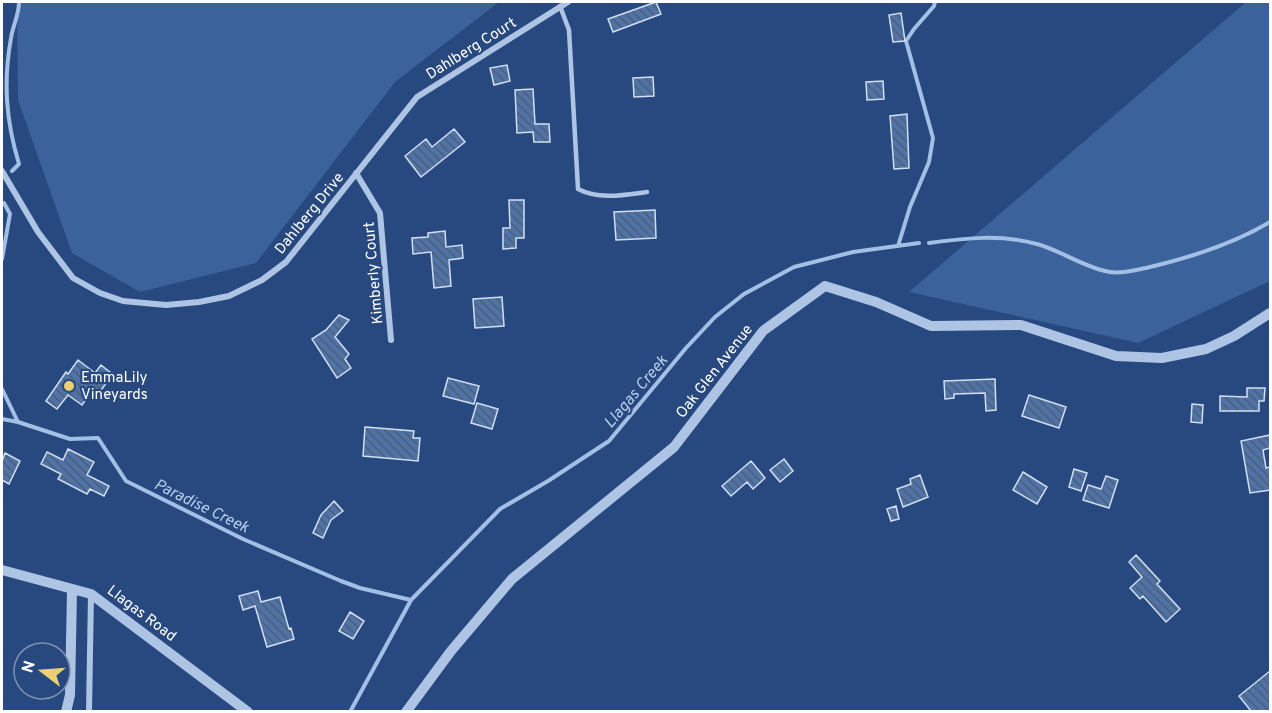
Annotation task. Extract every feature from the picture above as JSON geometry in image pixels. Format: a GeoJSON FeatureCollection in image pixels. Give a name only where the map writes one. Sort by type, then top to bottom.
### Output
{"type":"FeatureCollection","features":[{"type":"Feature","properties":{"kind":"street","name":"Dahlberg Court"},"geometry":{"type":"LineString","coordinates":[[417,97],[568,2]]}},
{"type":"Feature","properties":{"kind":"street","name":"Dahlberg Drive"},"geometry":{"type":"LineString","coordinates":[[2,171],[38,232],[73,278],[100,293],[123,301],[166,305],[200,302],[228,296],[262,280],[286,262],[417,97]]}},
{"type":"Feature","properties":{"kind":"street","name":"Kimberly Court"},"geometry":{"type":"LineString","coordinates":[[356,173],[380,213],[391,340]]}},
{"type":"Feature","properties":{"kind":"street","name":"Oak Glen Avenue"},"geometry":{"type":"LineString","coordinates":[[406,711],[451,651],[513,579],[674,447],[763,331],[825,286],[876,302],[931,326],[1021,325],[1116,356],[1162,358],[1206,349],[1234,336],[1270,313]]}},
{"type":"Feature","properties":{"kind":"street","name":"Llagas Road"},"geometry":{"type":"LineString","coordinates":[[2,570],[91,594],[248,711]]}},
{"type":"Feature","properties":{"kind":"street"},"geometry":{"type":"LineString","coordinates":[[66,711],[70,695],[72,590]]}},
{"type":"Feature","properties":{"kind":"street"},"geometry":{"type":"LineString","coordinates":[[89,711],[91,594]]}},
{"type":"Feature","properties":{"kind":"lane"},"geometry":{"type":"LineString","coordinates":[[560,6],[570,30],[578,189],[588,194],[616,196],[647,192]]}},
{"type":"Feature","properties":{"kind":"shaded area"},"geometry":{"type":"Polygon","coordinates":[[[17,2],[499,2],[395,82],[256,263],[140,292],[72,253],[18,100],[17,2]]]}},
{"type":"Feature","properties":{"kind":"shaded area"},"geometry":{"type":"Polygon","coordinates":[[[1246,2],[1270,2],[1270,281],[1138,343],[909,292],[1246,2]]]}},
{"type":"Feature","properties":{"kind":"building"},"geometry":{"type":"Polygon","coordinates":[[[656,2],[661,14],[613,32],[608,19],[656,2]]]}},
{"type":"Feature","properties":{"kind":"building"},"geometry":{"type":"Polygon","coordinates":[[[901,13],[905,41],[893,42],[889,15],[901,13]]]}},
{"type":"Feature","properties":{"kind":"building"},"geometry":{"type":"Polygon","coordinates":[[[507,65],[510,81],[494,85],[490,68],[507,65]]]}},
{"type":"Feature","properties":{"kind":"building"},"geometry":{"type":"Polygon","coordinates":[[[653,77],[654,96],[634,97],[633,78],[653,77]]]}},
{"type":"Feature","properties":{"kind":"building"},"geometry":{"type":"Polygon","coordinates":[[[883,81],[884,99],[867,100],[866,82],[883,81]]]}},
{"type":"Feature","properties":{"kind":"building"},"geometry":{"type":"Polygon","coordinates":[[[533,89],[535,124],[549,124],[550,142],[534,142],[533,132],[517,133],[515,90],[533,89]]]}},
{"type":"Feature","properties":{"kind":"building"},"geometry":{"type":"Polygon","coordinates":[[[907,114],[909,168],[894,169],[890,116],[907,114]]]}},
{"type":"Feature","properties":{"kind":"building"},"geometry":{"type":"Polygon","coordinates":[[[454,129],[465,142],[421,177],[405,156],[426,139],[432,147],[454,129]]]}},
{"type":"Feature","properties":{"kind":"building"},"geometry":{"type":"Polygon","coordinates":[[[509,200],[524,200],[524,238],[516,238],[516,248],[503,249],[503,228],[510,228],[509,200]]]}},
{"type":"Feature","properties":{"kind":"building"},"geometry":{"type":"Polygon","coordinates":[[[655,210],[656,238],[616,240],[614,212],[655,210]]]}},
{"type":"Feature","properties":{"kind":"building"},"geometry":{"type":"Polygon","coordinates":[[[445,231],[446,247],[462,245],[463,258],[449,260],[451,286],[434,288],[431,252],[413,254],[412,238],[428,237],[428,233],[445,231]]]}},
{"type":"Feature","properties":{"kind":"building"},"geometry":{"type":"Polygon","coordinates":[[[502,297],[504,326],[475,328],[473,299],[502,297]]]}},
{"type":"Feature","properties":{"kind":"building"},"geometry":{"type":"Polygon","coordinates":[[[339,315],[349,320],[335,337],[349,354],[345,359],[351,368],[337,378],[312,339],[326,330],[339,315]]]}},
{"type":"Feature","properties":{"kind":"building"},"geometry":{"type":"Polygon","coordinates":[[[78,360],[95,373],[101,365],[111,373],[109,379],[97,396],[91,392],[82,405],[68,395],[57,409],[46,401],[66,372],[68,374],[78,360]]]}},
{"type":"Feature","properties":{"kind":"building"},"geometry":{"type":"Polygon","coordinates":[[[448,378],[479,386],[474,404],[443,396],[448,378]]]}},
{"type":"Feature","properties":{"kind":"building"},"geometry":{"type":"Polygon","coordinates":[[[995,379],[996,410],[986,411],[985,393],[954,394],[954,398],[945,399],[944,381],[995,379]]]}},
{"type":"Feature","properties":{"kind":"building"},"geometry":{"type":"Polygon","coordinates":[[[1247,388],[1265,388],[1264,401],[1259,401],[1259,411],[1220,411],[1220,396],[1247,397],[1247,388]]]}},
{"type":"Feature","properties":{"kind":"building"},"geometry":{"type":"Polygon","coordinates":[[[1029,395],[1066,407],[1059,428],[1022,416],[1029,395]]]}},
{"type":"Feature","properties":{"kind":"building"},"geometry":{"type":"Polygon","coordinates":[[[477,403],[498,409],[492,429],[471,423],[477,403]]]}},
{"type":"Feature","properties":{"kind":"building"},"geometry":{"type":"Polygon","coordinates":[[[1192,404],[1203,405],[1202,423],[1191,422],[1192,404]]]}},
{"type":"Feature","properties":{"kind":"building"},"geometry":{"type":"Polygon","coordinates":[[[365,427],[414,431],[413,438],[420,438],[418,461],[363,456],[365,427]]]}},
{"type":"Feature","properties":{"kind":"building"},"geometry":{"type":"Polygon","coordinates":[[[1270,435],[1270,448],[1263,450],[1266,468],[1270,467],[1270,490],[1250,493],[1241,441],[1270,435]]]}},
{"type":"Feature","properties":{"kind":"building"},"geometry":{"type":"Polygon","coordinates":[[[68,449],[94,462],[87,475],[109,486],[104,496],[90,489],[87,494],[58,479],[61,474],[41,464],[47,452],[63,460],[68,449]]]}},
{"type":"Feature","properties":{"kind":"building"},"geometry":{"type":"Polygon","coordinates":[[[5,453],[20,461],[9,484],[2,480],[2,461],[5,453]]]}},
{"type":"Feature","properties":{"kind":"building"},"geometry":{"type":"Polygon","coordinates":[[[784,459],[793,471],[780,482],[770,470],[784,459]]]}},
{"type":"Feature","properties":{"kind":"building"},"geometry":{"type":"Polygon","coordinates":[[[751,461],[765,478],[753,489],[747,482],[731,496],[722,486],[751,461]]]}},
{"type":"Feature","properties":{"kind":"building"},"geometry":{"type":"Polygon","coordinates":[[[1074,469],[1087,473],[1081,491],[1069,487],[1074,469]]]}},
{"type":"Feature","properties":{"kind":"building"},"geometry":{"type":"Polygon","coordinates":[[[1023,472],[1047,487],[1037,504],[1013,490],[1023,472]]]}},
{"type":"Feature","properties":{"kind":"building"},"geometry":{"type":"Polygon","coordinates":[[[920,475],[928,497],[903,507],[897,489],[911,484],[910,479],[920,475]]]}},
{"type":"Feature","properties":{"kind":"building"},"geometry":{"type":"Polygon","coordinates":[[[1106,476],[1118,480],[1109,508],[1083,500],[1088,485],[1101,489],[1106,476]]]}},
{"type":"Feature","properties":{"kind":"building"},"geometry":{"type":"Polygon","coordinates":[[[334,501],[343,511],[331,520],[323,538],[313,533],[321,515],[334,501]]]}},
{"type":"Feature","properties":{"kind":"building"},"geometry":{"type":"Polygon","coordinates":[[[896,506],[899,519],[891,521],[887,509],[896,506]]]}},
{"type":"Feature","properties":{"kind":"building"},"geometry":{"type":"Polygon","coordinates":[[[1136,555],[1160,581],[1157,584],[1180,609],[1166,622],[1143,596],[1140,599],[1130,588],[1142,577],[1129,562],[1136,555]]]}},
{"type":"Feature","properties":{"kind":"building"},"geometry":{"type":"Polygon","coordinates":[[[258,591],[261,602],[280,597],[294,639],[267,647],[255,606],[243,610],[239,596],[258,591]]]}},
{"type":"Feature","properties":{"kind":"building"},"geometry":{"type":"Polygon","coordinates":[[[350,612],[364,621],[353,639],[339,631],[350,612]]]}},
{"type":"Feature","properties":{"kind":"building"},"geometry":{"type":"Polygon","coordinates":[[[1270,671],[1270,711],[1251,711],[1239,696],[1270,671]]]}},
{"type":"Feature","properties":{"kind":"waterway"},"geometry":{"type":"LineString","coordinates":[[12,171],[19,164],[9,117],[7,70],[19,2]]}},
{"type":"Feature","properties":{"kind":"waterway"},"geometry":{"type":"LineString","coordinates":[[898,246],[910,207],[929,162],[933,138],[906,41],[935,2]]}},
{"type":"Feature","properties":{"kind":"waterway"},"geometry":{"type":"LineString","coordinates":[[2,259],[10,214],[4,203]]}},
{"type":"Feature","properties":{"kind":"waterway","name":"Llagas Creek"},"geometry":{"type":"LineString","coordinates":[[929,243],[983,238],[1024,241],[1046,247],[1101,270],[1128,272],[1178,260],[1226,244],[1270,222]]}},
{"type":"Feature","properties":{"kind":"waterway","name":"Llagas Creek"},"geometry":{"type":"LineString","coordinates":[[350,712],[411,600],[500,509],[609,441],[686,348],[715,317],[744,294],[794,267],[853,252],[919,243]]}},
{"type":"Feature","properties":{"kind":"waterway"},"geometry":{"type":"LineString","coordinates":[[2,389],[18,422]]}},
{"type":"Feature","properties":{"kind":"waterway","name":"Paradise Creek"},"geometry":{"type":"LineString","coordinates":[[2,419],[70,439],[98,438],[126,481],[243,539],[341,581],[411,600]]}},
{"type":"Feature","properties":{"kind":"place","name":"EmmaLily Vineyards"},"geometry":{"type":"Point","coordinates":[69,386]}}]}
